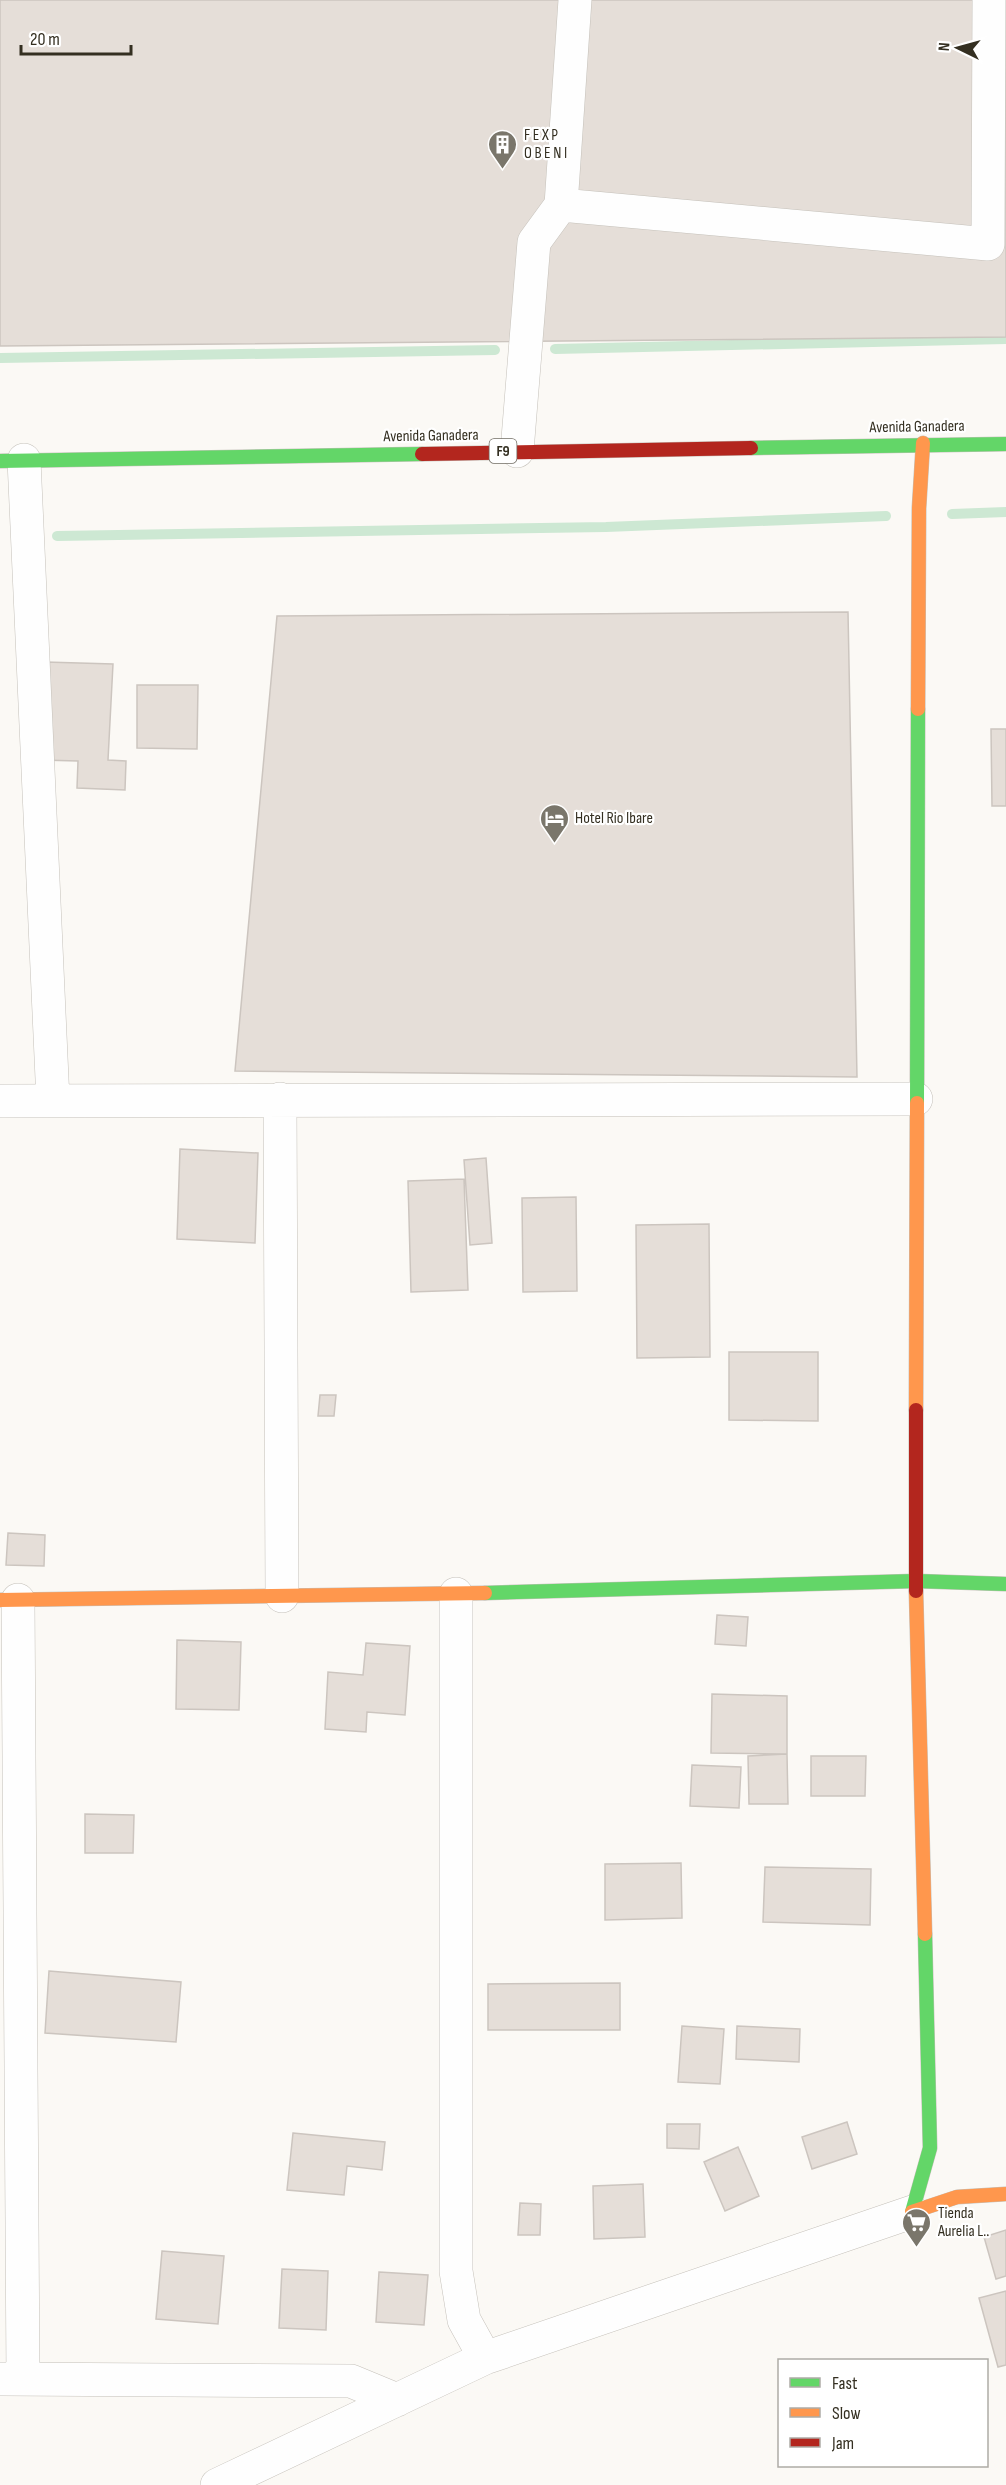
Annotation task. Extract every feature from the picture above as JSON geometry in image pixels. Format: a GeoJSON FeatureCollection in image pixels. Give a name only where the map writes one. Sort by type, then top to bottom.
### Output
{"type":"FeatureCollection","features":[{"type":"Feature","properties":{"kind":"main road","name":"Avenida Ganadera"},"geometry":{"type":"LineString","coordinates":[[12,461],[923,443],[1006,444]]}},
{"type":"Feature","properties":{"kind":"main road"},"geometry":{"type":"LineString","coordinates":[[912,2212],[930,2148],[916,1581],[919,508],[923,443]]}},
{"type":"Feature","properties":{"kind":"main road"},"geometry":{"type":"LineString","coordinates":[[9,1600],[456,1594],[916,1581],[1006,1584]]}},
{"type":"Feature","properties":{"kind":"main road"},"geometry":{"type":"LineString","coordinates":[[912,2212],[957,2197],[1006,2194]]}},
{"type":"Feature","properties":{"kind":"street"},"geometry":{"type":"LineString","coordinates":[[517,451],[534,242],[561,205],[574,0]]}},
{"type":"Feature","properties":{"kind":"street"},"geometry":{"type":"LineString","coordinates":[[561,205],[988,244],[989,0]]}},
{"type":"Feature","properties":{"kind":"street"},"geometry":{"type":"LineString","coordinates":[[12,461],[53,1101]]}},
{"type":"Feature","properties":{"kind":"street"},"geometry":{"type":"LineString","coordinates":[[280,1099],[282,1596]]}},
{"type":"Feature","properties":{"kind":"street"},"geometry":{"type":"LineString","coordinates":[[0,1101],[916,1099]]}},
{"type":"Feature","properties":{"kind":"street"},"geometry":{"type":"LineString","coordinates":[[456,1594],[456,2271],[464,2320],[485,2358]]}},
{"type":"Feature","properties":{"kind":"street"},"geometry":{"type":"LineString","coordinates":[[9,1600],[11,2379],[351,2381],[397,2400]]}},
{"type":"Feature","properties":{"kind":"street"},"geometry":{"type":"LineString","coordinates":[[217,2485],[485,2358],[912,2212]]}},
{"type":"Feature","properties":{"kind":"building","name":"F E X P O B E N I"},"geometry":{"type":"Polygon","coordinates":[[[0,0],[1006,0],[1006,337],[0,346],[0,0]]]}},
{"type":"Feature","properties":{"kind":"building","name":"Hotel Rio Ibare"},"geometry":{"type":"Polygon","coordinates":[[[848,612],[857,1077],[235,1071],[277,616],[848,612]]]}},
{"type":"Feature","properties":{"kind":"building"},"geometry":{"type":"Polygon","coordinates":[[[45,662],[113,664],[108,760],[126,761],[125,790],[77,788],[78,761],[41,760],[45,662]]]}},
{"type":"Feature","properties":{"kind":"building"},"geometry":{"type":"Polygon","coordinates":[[[137,685],[198,685],[197,749],[137,748],[137,685]]]}},
{"type":"Feature","properties":{"kind":"building"},"geometry":{"type":"Polygon","coordinates":[[[991,729],[1006,729],[1006,806],[992,806],[991,729]]]}},
{"type":"Feature","properties":{"kind":"building"},"geometry":{"type":"Polygon","coordinates":[[[180,1149],[258,1153],[255,1243],[177,1239],[180,1149]]]}},
{"type":"Feature","properties":{"kind":"building"},"geometry":{"type":"Polygon","coordinates":[[[486,1158],[492,1243],[470,1245],[464,1160],[486,1158]]]}},
{"type":"Feature","properties":{"kind":"building"},"geometry":{"type":"Polygon","coordinates":[[[464,1179],[468,1290],[411,1292],[408,1181],[464,1179]]]}},
{"type":"Feature","properties":{"kind":"building"},"geometry":{"type":"Polygon","coordinates":[[[576,1197],[577,1291],[523,1292],[522,1198],[576,1197]]]}},
{"type":"Feature","properties":{"kind":"building"},"geometry":{"type":"Polygon","coordinates":[[[709,1224],[710,1357],[637,1358],[636,1225],[709,1224]]]}},
{"type":"Feature","properties":{"kind":"building"},"geometry":{"type":"Polygon","coordinates":[[[729,1352],[818,1352],[818,1421],[729,1420],[729,1352]]]}},
{"type":"Feature","properties":{"kind":"building"},"geometry":{"type":"Polygon","coordinates":[[[320,1395],[336,1395],[334,1416],[318,1416],[320,1395]]]}},
{"type":"Feature","properties":{"kind":"building"},"geometry":{"type":"Polygon","coordinates":[[[8,1533],[45,1535],[44,1566],[6,1565],[8,1533]]]}},
{"type":"Feature","properties":{"kind":"building"},"geometry":{"type":"Polygon","coordinates":[[[717,1615],[748,1617],[746,1646],[715,1644],[717,1615]]]}},
{"type":"Feature","properties":{"kind":"building"},"geometry":{"type":"Polygon","coordinates":[[[177,1640],[241,1642],[239,1710],[176,1709],[177,1640]]]}},
{"type":"Feature","properties":{"kind":"building"},"geometry":{"type":"Polygon","coordinates":[[[366,1643],[410,1646],[405,1715],[367,1712],[366,1732],[325,1729],[328,1672],[363,1675],[366,1643]]]}},
{"type":"Feature","properties":{"kind":"building"},"geometry":{"type":"Polygon","coordinates":[[[712,1694],[787,1696],[787,1754],[711,1753],[712,1694]]]}},
{"type":"Feature","properties":{"kind":"building"},"geometry":{"type":"Polygon","coordinates":[[[787,1754],[788,1804],[749,1804],[748,1756],[787,1754]]]}},
{"type":"Feature","properties":{"kind":"building"},"geometry":{"type":"Polygon","coordinates":[[[811,1756],[866,1756],[865,1796],[811,1796],[811,1756]]]}},
{"type":"Feature","properties":{"kind":"building"},"geometry":{"type":"Polygon","coordinates":[[[692,1765],[741,1767],[739,1808],[690,1806],[692,1765]]]}},
{"type":"Feature","properties":{"kind":"building"},"geometry":{"type":"Polygon","coordinates":[[[85,1814],[134,1815],[133,1853],[85,1853],[85,1814]]]}},
{"type":"Feature","properties":{"kind":"building"},"geometry":{"type":"Polygon","coordinates":[[[681,1863],[682,1918],[605,1920],[605,1864],[681,1863]]]}},
{"type":"Feature","properties":{"kind":"building"},"geometry":{"type":"Polygon","coordinates":[[[765,1867],[871,1869],[870,1925],[763,1922],[765,1867]]]}},
{"type":"Feature","properties":{"kind":"building"},"geometry":{"type":"Polygon","coordinates":[[[49,1971],[181,1982],[176,2042],[45,2033],[49,1971]]]}},
{"type":"Feature","properties":{"kind":"building"},"geometry":{"type":"Polygon","coordinates":[[[620,1983],[620,2030],[488,2030],[488,1984],[620,1983]]]}},
{"type":"Feature","properties":{"kind":"building"},"geometry":{"type":"Polygon","coordinates":[[[682,2026],[724,2029],[720,2084],[678,2082],[682,2026]]]}},
{"type":"Feature","properties":{"kind":"building"},"geometry":{"type":"Polygon","coordinates":[[[737,2026],[800,2029],[799,2062],[736,2059],[737,2026]]]}},
{"type":"Feature","properties":{"kind":"building"},"geometry":{"type":"Polygon","coordinates":[[[847,2122],[857,2154],[812,2169],[802,2137],[847,2122]]]}},
{"type":"Feature","properties":{"kind":"building"},"geometry":{"type":"Polygon","coordinates":[[[667,2124],[700,2124],[699,2149],[667,2148],[667,2124]]]}},
{"type":"Feature","properties":{"kind":"building"},"geometry":{"type":"Polygon","coordinates":[[[293,2133],[385,2142],[382,2170],[347,2166],[344,2195],[287,2190],[293,2133]]]}},
{"type":"Feature","properties":{"kind":"building"},"geometry":{"type":"Polygon","coordinates":[[[738,2147],[759,2196],[725,2211],[704,2162],[738,2147]]]}},
{"type":"Feature","properties":{"kind":"building"},"geometry":{"type":"Polygon","coordinates":[[[643,2184],[645,2237],[594,2239],[593,2186],[643,2184]]]}},
{"type":"Feature","properties":{"kind":"building"},"geometry":{"type":"Polygon","coordinates":[[[520,2203],[541,2204],[540,2235],[518,2235],[520,2203]]]}},
{"type":"Feature","properties":{"kind":"building"},"geometry":{"type":"Polygon","coordinates":[[[1006,2230],[1006,2276],[996,2279],[984,2237],[1006,2230]]]}},
{"type":"Feature","properties":{"kind":"building"},"geometry":{"type":"Polygon","coordinates":[[[162,2251],[224,2256],[218,2324],[156,2319],[162,2251]]]}},
{"type":"Feature","properties":{"kind":"building"},"geometry":{"type":"Polygon","coordinates":[[[282,2269],[328,2271],[326,2330],[279,2328],[282,2269]]]}},
{"type":"Feature","properties":{"kind":"building"},"geometry":{"type":"Polygon","coordinates":[[[379,2272],[428,2275],[424,2325],[376,2322],[379,2272]]]}},
{"type":"Feature","properties":{"kind":"building"},"geometry":{"type":"Polygon","coordinates":[[[1006,2291],[1006,2365],[998,2367],[979,2298],[1006,2291]]]}},
{"type":"Feature","properties":{"kind":"waterway"},"geometry":{"type":"LineString","coordinates":[[555,349],[1006,339]]}},
{"type":"Feature","properties":{"kind":"waterway"},"geometry":{"type":"LineString","coordinates":[[0,358],[495,350]]}},
{"type":"Feature","properties":{"kind":"waterway"},"geometry":{"type":"LineString","coordinates":[[952,514],[1006,512]]}},
{"type":"Feature","properties":{"kind":"waterway"},"geometry":{"type":"LineString","coordinates":[[57,536],[606,527],[886,516]]}},
{"type":"Feature","properties":{"kind":"traffic: fast"},"geometry":{"type":"LineString","coordinates":[[751,448],[1006,444]]}},
{"type":"Feature","properties":{"kind":"traffic: fast"},"geometry":{"type":"LineString","coordinates":[[0,461],[422,454]]}},
{"type":"Feature","properties":{"kind":"traffic: fast"},"geometry":{"type":"LineString","coordinates":[[917,1103],[918,709]]}},
{"type":"Feature","properties":{"kind":"traffic: fast"},"geometry":{"type":"LineString","coordinates":[[485,1593],[916,1581],[1006,1584]]}},
{"type":"Feature","properties":{"kind":"traffic: fast"},"geometry":{"type":"LineString","coordinates":[[912,2212],[930,2148],[925,1934]]}},
{"type":"Feature","properties":{"kind":"traffic: slow"},"geometry":{"type":"LineString","coordinates":[[918,709],[919,508],[923,443]]}},
{"type":"Feature","properties":{"kind":"traffic: slow"},"geometry":{"type":"LineString","coordinates":[[916,1410],[917,1103]]}},
{"type":"Feature","properties":{"kind":"traffic: slow"},"geometry":{"type":"LineString","coordinates":[[916,1591],[925,1934]]}},
{"type":"Feature","properties":{"kind":"traffic: slow"},"geometry":{"type":"LineString","coordinates":[[0,1600],[485,1593]]}},
{"type":"Feature","properties":{"kind":"traffic: slow"},"geometry":{"type":"LineString","coordinates":[[912,2212],[957,2197],[1006,2194]]}},
{"type":"Feature","properties":{"kind":"traffic: jam"},"geometry":{"type":"LineString","coordinates":[[422,454],[751,448]]}},
{"type":"Feature","properties":{"kind":"traffic: jam"},"geometry":{"type":"LineString","coordinates":[[916,1410],[916,1591]]}},
{"type":"Feature","properties":{"kind":"place","name":"F E X P O B E N I"},"geometry":{"type":"Point","coordinates":[503,170]}},
{"type":"Feature","properties":{"kind":"place","name":"Hotel Rio Ibare"},"geometry":{"type":"Point","coordinates":[554,844]}},
{"type":"Feature","properties":{"kind":"place","name":"Tienda Aurelia L.."},"geometry":{"type":"Point","coordinates":[917,2248]}}]}
